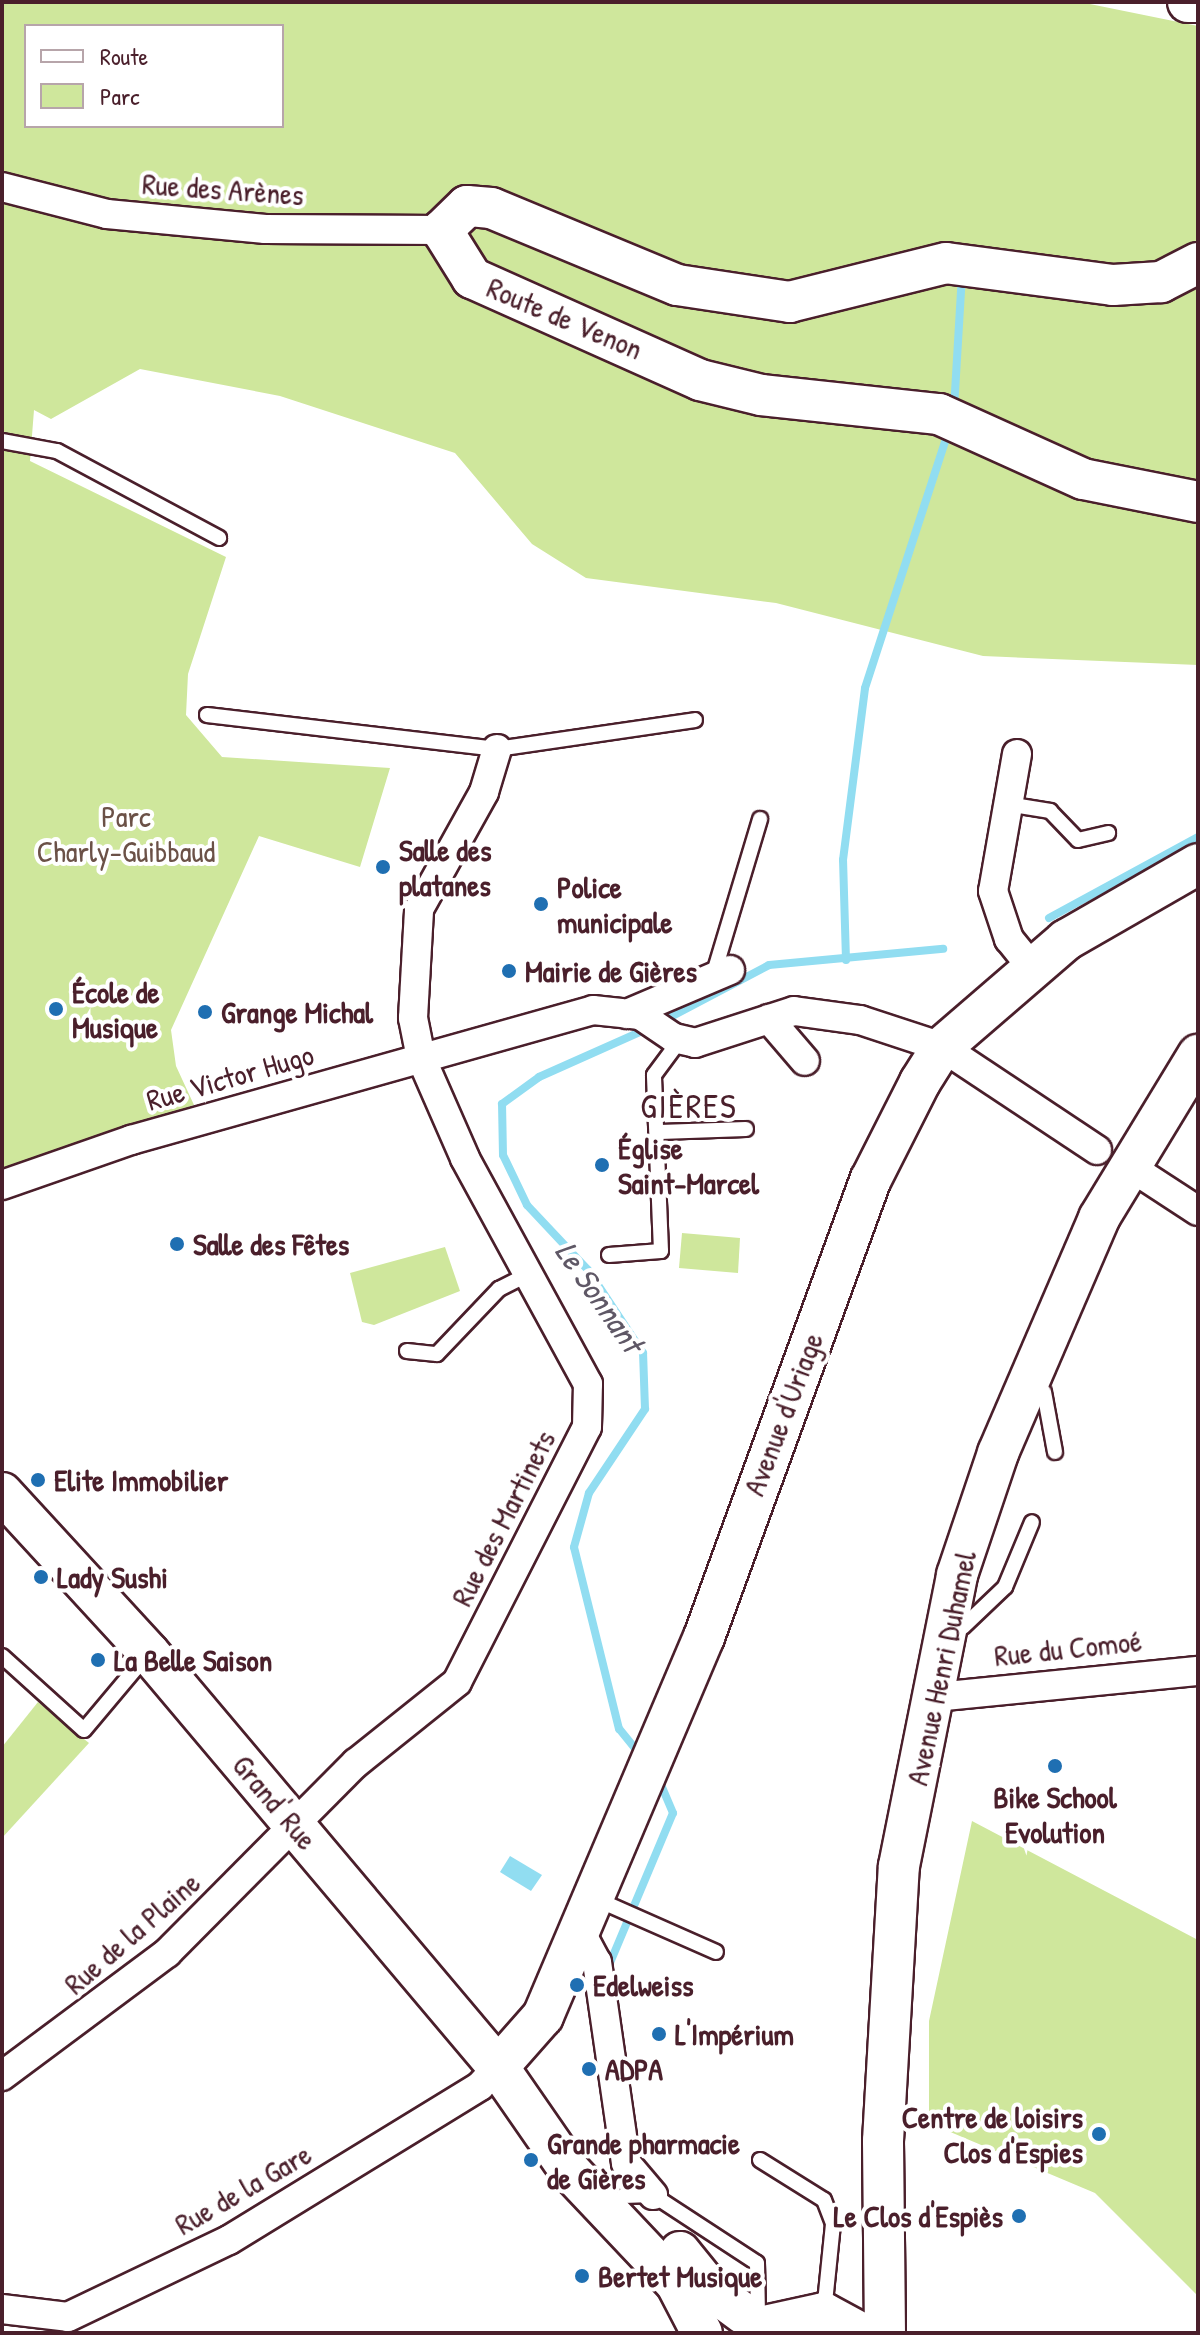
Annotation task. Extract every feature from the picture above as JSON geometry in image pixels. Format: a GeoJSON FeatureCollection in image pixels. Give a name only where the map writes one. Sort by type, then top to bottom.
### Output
{"type":"FeatureCollection","features":[{"type":"Feature","properties":{"kind":"main road"},"geometry":{"type":"LineString","coordinates":[[1188,2],[1198,2]]}},
{"type":"Feature","properties":{"kind":"main road"},"geometry":{"type":"LineString","coordinates":[[442,230],[467,206],[491,208],[677,285],[790,302],[963,263],[1113,285],[1161,282],[1198,263]]}},
{"type":"Feature","properties":{"kind":"main road","name":"Route de Venon"},"geometry":{"type":"LineString","coordinates":[[442,230],[472,278],[700,380],[761,395],[952,418],[1083,479],[1198,502]]}},
{"type":"Feature","properties":{"kind":"main road","name":"Avenue d'Uriage"},"geometry":{"type":"LineString","coordinates":[[498,2067],[543,2016],[594,1910],[633,1793],[704,1637],[871,1179],[942,1047],[1110,911],[1198,864]]}},
{"type":"Feature","properties":{"kind":"main road","name":"Avenue Henri Duhamel"},"geometry":{"type":"LineString","coordinates":[[881,2324],[899,1866],[957,1575],[1042,1344],[1125,1165],[1198,1055]]}},
{"type":"Feature","properties":{"kind":"main road","name":"Avenue Henri Duhamel"},"geometry":{"type":"LineString","coordinates":[[881,2324],[917,1866],[946,1696],[963,1627],[1125,1165],[1198,1103]]}},
{"type":"Feature","properties":{"kind":"main road","name":"Grand' Rue"},"geometry":{"type":"LineString","coordinates":[[2,1493],[149,1653],[498,2067],[539,2119],[561,2160],[676,2283],[704,2333]]}},
{"type":"Feature","properties":{"kind":"main road","name":"Grand' Rue"},"geometry":{"type":"LineString","coordinates":[[539,2119],[570,2135],[638,2196],[710,2289],[762,2322]]}},
{"type":"Feature","properties":{"kind":"main road"},"geometry":{"type":"LineString","coordinates":[[704,2333],[728,2315],[762,2322],[829,2326],[881,2324]]}},
{"type":"Feature","properties":{"kind":"street","name":"Rue des Arènes"},"geometry":{"type":"LineString","coordinates":[[2,187],[138,217],[265,229],[442,230]]}},
{"type":"Feature","properties":{"kind":"street","name":"Rue des Martinets"},"geometry":{"type":"LineString","coordinates":[[297,1828],[356,1763],[457,1682],[587,1427],[588,1384],[527,1275],[421,1058],[413,1018],[414,926],[426,887],[484,792],[497,749]]}},
{"type":"Feature","properties":{"kind":"street"},"geometry":{"type":"LineString","coordinates":[[1017,754],[995,856],[996,910],[1034,970]]}},
{"type":"Feature","properties":{"kind":"street"},"geometry":{"type":"LineString","coordinates":[[634,1015],[721,975]]}},
{"type":"Feature","properties":{"kind":"street","name":"Rue Victor Hugo"},"geometry":{"type":"LineString","coordinates":[[2,1185],[86,1157],[593,1010],[634,1015]]}},
{"type":"Feature","properties":{"kind":"street"},"geometry":{"type":"LineString","coordinates":[[634,1015],[677,1039],[695,1043],[782,1015],[860,1020],[942,1047],[1198,1211]]}},
{"type":"Feature","properties":{"kind":"street"},"geometry":{"type":"LineString","coordinates":[[782,1015],[805,1061]]}},
{"type":"Feature","properties":{"kind":"street","name":"Rue du Comoé"},"geometry":{"type":"LineString","coordinates":[[946,1696],[1198,1671]]}},
{"type":"Feature","properties":{"kind":"street","name":"Rue de la Plaine"},"geometry":{"type":"LineString","coordinates":[[2,2076],[167,1953],[297,1828]]}},
{"type":"Feature","properties":{"kind":"street"},"geometry":{"type":"LineString","coordinates":[[594,1910],[597,1962],[626,2163],[638,2196]]}},
{"type":"Feature","properties":{"kind":"street","name":"Rue de la Gare"},"geometry":{"type":"LineString","coordinates":[[2,2309],[73,2325],[229,2240],[471,2092],[498,2067]]}},
{"type":"Feature","properties":{"kind":"lane"},"geometry":{"type":"LineString","coordinates":[[2,441],[57,451],[219,538]]}},
{"type":"Feature","properties":{"kind":"lane"},"geometry":{"type":"LineString","coordinates":[[207,715],[497,749],[695,720]]}},
{"type":"Feature","properties":{"kind":"lane"},"geometry":{"type":"LineString","coordinates":[[1007,804],[1050,811],[1078,840],[1108,833]]}},
{"type":"Feature","properties":{"kind":"lane"},"geometry":{"type":"LineString","coordinates":[[721,975],[760,819]]}},
{"type":"Feature","properties":{"kind":"lane"},"geometry":{"type":"LineString","coordinates":[[609,1255],[661,1251],[660,1132],[654,1075],[677,1039]]}},
{"type":"Feature","properties":{"kind":"lane"},"geometry":{"type":"LineString","coordinates":[[660,1132],[746,1129]]}},
{"type":"Feature","properties":{"kind":"lane"},"geometry":{"type":"LineString","coordinates":[[407,1351],[437,1354],[499,1289],[527,1275]]}},
{"type":"Feature","properties":{"kind":"lane"},"geometry":{"type":"LineString","coordinates":[[1044,1392],[1055,1452]]}},
{"type":"Feature","properties":{"kind":"lane"},"geometry":{"type":"LineString","coordinates":[[963,1627],[1005,1587],[1032,1522]]}},
{"type":"Feature","properties":{"kind":"lane"},"geometry":{"type":"LineString","coordinates":[[2,1656],[84,1730],[149,1653]]}},
{"type":"Feature","properties":{"kind":"lane"},"geometry":{"type":"LineString","coordinates":[[594,1910],[646,1917],[716,1952]]}},
{"type":"Feature","properties":{"kind":"lane"},"geometry":{"type":"LineString","coordinates":[[760,2160],[824,2200],[833,2224],[829,2326]]}},
{"type":"Feature","properties":{"kind":"green space","name":"Parc Charly-Guibbaud"},"geometry":{"type":"Polygon","coordinates":[[[2,2],[1080,2],[1198,26],[1198,665],[983,656],[776,603],[586,578],[532,544],[455,453],[280,396],[140,369],[51,419],[34,410],[30,461],[226,557],[188,674],[186,715],[222,757],[390,768],[360,867],[259,836],[171,1030],[176,1066],[194,1105],[2,1170],[2,2]]]}},
{"type":"Feature","properties":{"kind":"green space"},"geometry":{"type":"Polygon","coordinates":[[[682,1233],[740,1238],[738,1273],[679,1268],[682,1233]]]}},
{"type":"Feature","properties":{"kind":"green space"},"geometry":{"type":"Polygon","coordinates":[[[445,1247],[460,1291],[374,1325],[362,1322],[350,1273],[445,1247]]]}},
{"type":"Feature","properties":{"kind":"green space"},"geometry":{"type":"Polygon","coordinates":[[[38,1702],[89,1743],[2,1838],[2,1747],[38,1702]]]}},
{"type":"Feature","properties":{"kind":"green space"},"geometry":{"type":"Polygon","coordinates":[[[972,1821],[1198,1940],[1198,2296],[1095,2193],[929,2123],[929,2021],[972,1821]]]}},
{"type":"Feature","properties":{"kind":"water"},"geometry":{"type":"Polygon","coordinates":[[[510,1856],[542,1875],[531,1891],[500,1872],[510,1856]]]}},
{"type":"Feature","properties":{"kind":"waterway"},"geometry":{"type":"LineString","coordinates":[[954,409],[962,275]]}},
{"type":"Feature","properties":{"kind":"waterway"},"geometry":{"type":"LineString","coordinates":[[846,960],[843,860],[865,688],[949,430]]}},
{"type":"Feature","properties":{"kind":"waterway","name":"Le Sonnant"},"geometry":{"type":"LineString","coordinates":[[1049,918],[1198,837]]}},
{"type":"Feature","properties":{"kind":"waterway","name":"Le Sonnant"},"geometry":{"type":"LineString","coordinates":[[661,1022],[769,965],[943,949]]}},
{"type":"Feature","properties":{"kind":"waterway","name":"Le Sonnant"},"geometry":{"type":"LineString","coordinates":[[642,1757],[619,1729],[574,1547],[589,1493],[645,1409],[643,1353],[588,1270],[527,1205],[503,1155],[502,1104],[539,1077],[649,1028]]}},
{"type":"Feature","properties":{"kind":"waterway","name":"Le Sonnant"},"geometry":{"type":"LineString","coordinates":[[607,1970],[673,1813],[658,1777]]}},
{"type":"Feature","properties":{"kind":"place","name":"Salle des platanes"},"geometry":{"type":"Point","coordinates":[383,867]}},
{"type":"Feature","properties":{"kind":"place","name":"Police municipale"},"geometry":{"type":"Point","coordinates":[541,904]}},
{"type":"Feature","properties":{"kind":"place","name":"Mairie de Gières"},"geometry":{"type":"Point","coordinates":[509,971]}},
{"type":"Feature","properties":{"kind":"place","name":"École de Musique"},"geometry":{"type":"Point","coordinates":[56,1009]}},
{"type":"Feature","properties":{"kind":"place","name":"Grange Michal"},"geometry":{"type":"Point","coordinates":[205,1012]}},
{"type":"Feature","properties":{"kind":"place","name":"Église Saint-Marcel"},"geometry":{"type":"Point","coordinates":[602,1165]}},
{"type":"Feature","properties":{"kind":"place","name":"Salle des Fêtes"},"geometry":{"type":"Point","coordinates":[177,1244]}},
{"type":"Feature","properties":{"kind":"place","name":"Elite Immobilier"},"geometry":{"type":"Point","coordinates":[38,1480]}},
{"type":"Feature","properties":{"kind":"place","name":"Lady Sushi"},"geometry":{"type":"Point","coordinates":[41,1577]}},
{"type":"Feature","properties":{"kind":"place","name":"La Belle Saison"},"geometry":{"type":"Point","coordinates":[98,1660]}},
{"type":"Feature","properties":{"kind":"place","name":"Bike School Evolution"},"geometry":{"type":"Point","coordinates":[1055,1766]}},
{"type":"Feature","properties":{"kind":"place","name":"Edelweiss"},"geometry":{"type":"Point","coordinates":[577,1985]}},
{"type":"Feature","properties":{"kind":"place","name":"L'Impérium"},"geometry":{"type":"Point","coordinates":[659,2034]}},
{"type":"Feature","properties":{"kind":"place","name":"ADPA"},"geometry":{"type":"Point","coordinates":[589,2069]}},
{"type":"Feature","properties":{"kind":"place","name":"Centre de loisirs Clos d'Espies"},"geometry":{"type":"Point","coordinates":[1099,2134]}},
{"type":"Feature","properties":{"kind":"place","name":"Grande pharmacie de Gières"},"geometry":{"type":"Point","coordinates":[531,2160]}},
{"type":"Feature","properties":{"kind":"place","name":"Le Clos d'Espiès"},"geometry":{"type":"Point","coordinates":[1019,2216]}},
{"type":"Feature","properties":{"kind":"place","name":"Bertet Musique"},"geometry":{"type":"Point","coordinates":[582,2276]}},
{"type":"Feature","properties":{"kind":"district","name":"GIÈRES"},"geometry":{"type":"Point","coordinates":[689,1107]}}]}
